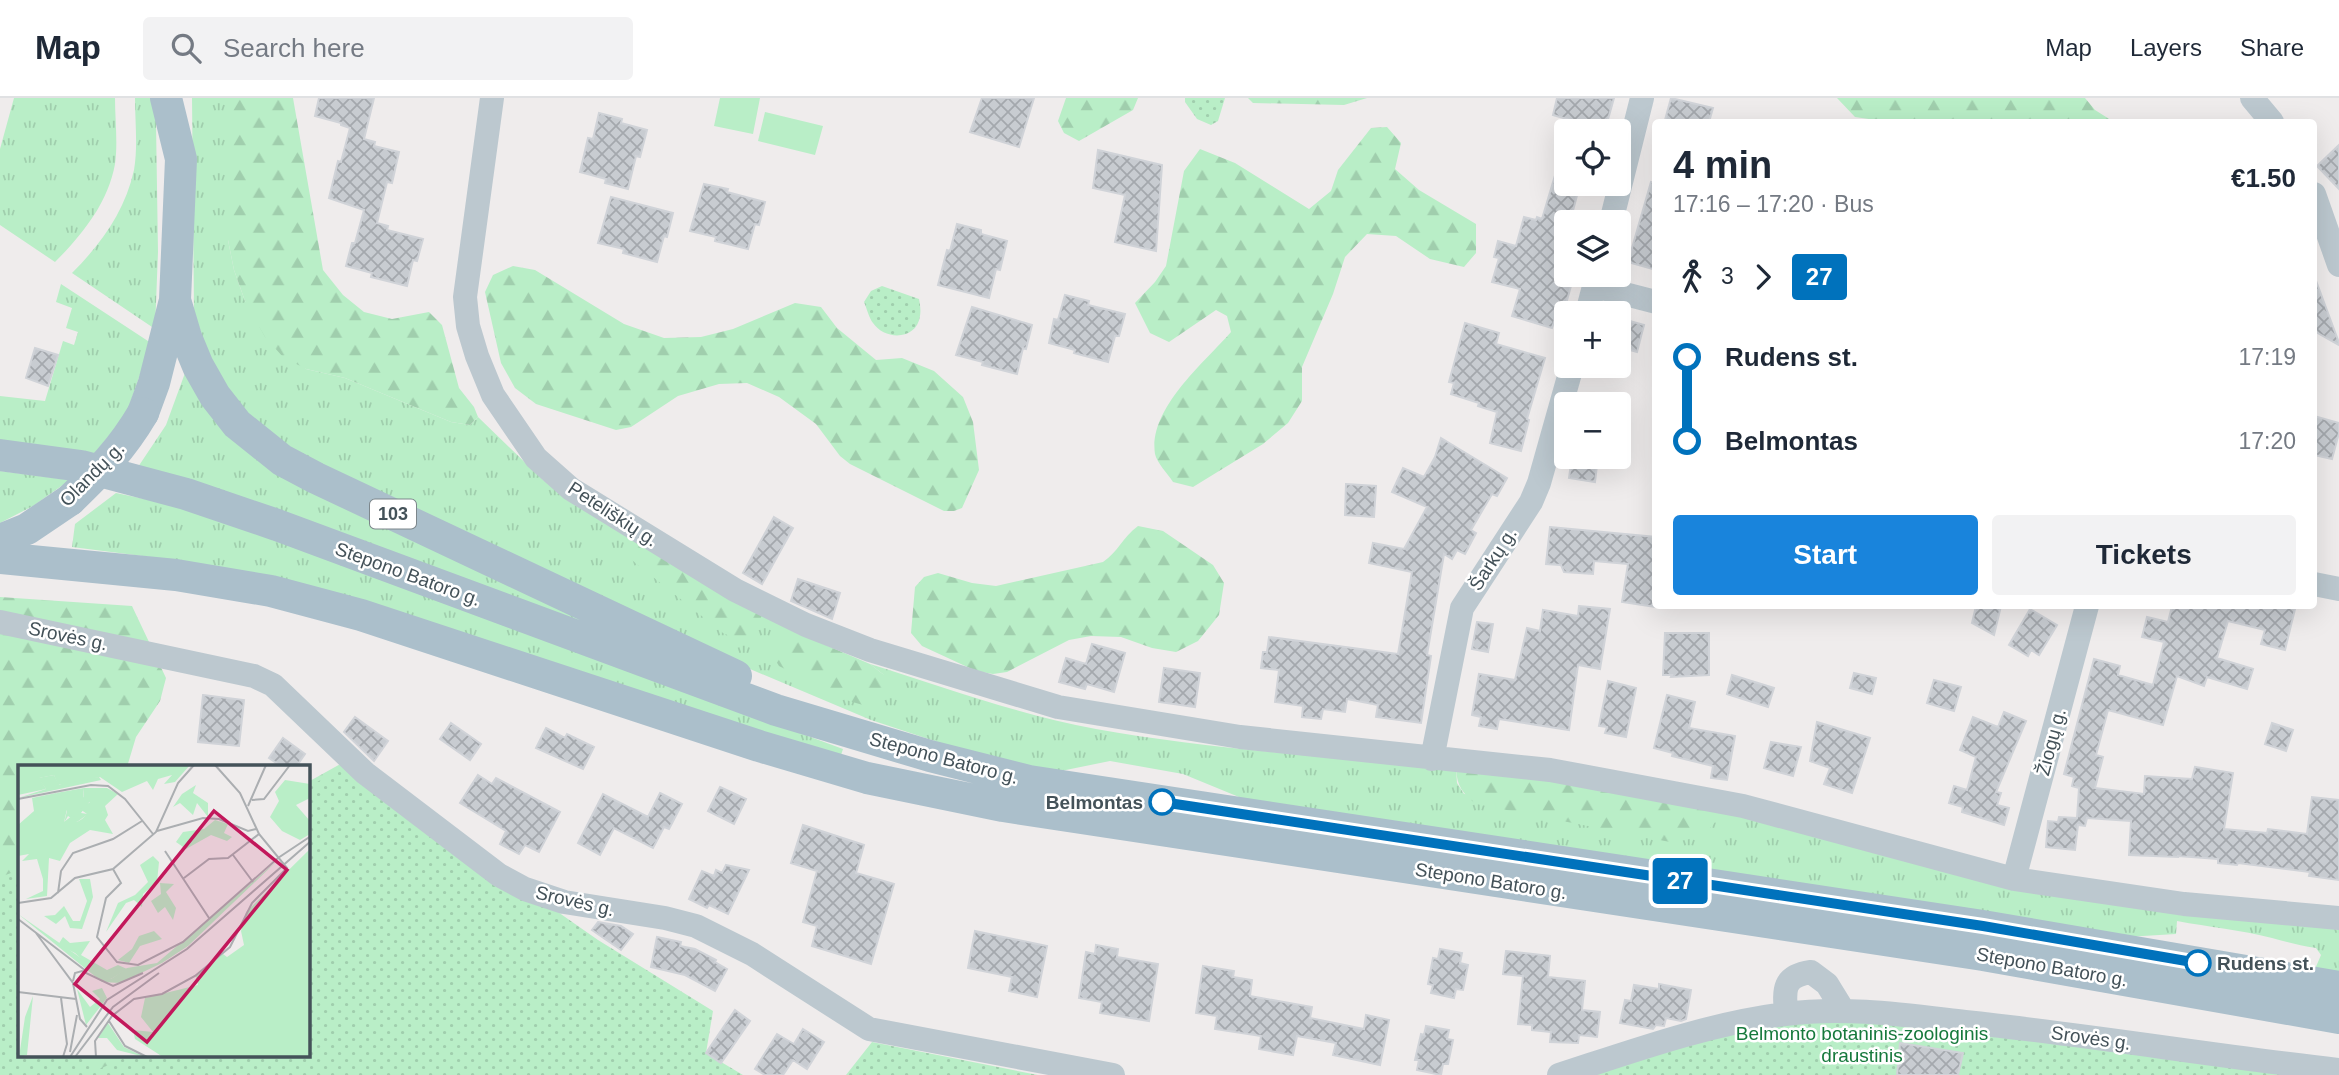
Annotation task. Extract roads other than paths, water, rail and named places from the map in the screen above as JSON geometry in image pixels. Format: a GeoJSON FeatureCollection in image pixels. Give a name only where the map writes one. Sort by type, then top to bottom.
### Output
{"type":"FeatureCollection","features":[{"type":"Feature","properties":{"kind":"main road","name":"103"},"geometry":{"type":"LineString","coordinates":[[166,98],[181,159]]}},
{"type":"Feature","properties":{"kind":"main road","name":"103"},"geometry":{"type":"LineString","coordinates":[[180,98],[181,159],[175,300],[198,366],[215,396],[237,424],[282,460],[328,484],[866,737]]}},
{"type":"Feature","properties":{"kind":"main road","name":"Olandų g."},"geometry":{"type":"LineString","coordinates":[[0,540],[27,528],[70,500],[119,450],[142,413],[154,383],[175,300]]}},
{"type":"Feature","properties":{"kind":"main road","name":"Stepono Batoro g."},"geometry":{"type":"LineString","coordinates":[[0,455],[81,466],[186,494],[776,710],[930,756],[1029,781],[1983,926],[2339,988]]}},
{"type":"Feature","properties":{"kind":"main road","name":"Stepono Batoro g."},"geometry":{"type":"LineString","coordinates":[[0,558],[176,575],[271,591],[361,615],[759,746],[867,778],[1003,806],[1983,955],[2339,1018]]}},
{"type":"Feature","properties":{"kind":"street","name":"Peteliškių g."},"geometry":{"type":"LineString","coordinates":[[492,98],[465,297],[468,326],[493,395],[536,458],[571,489],[735,590],[806,625],[870,650],[1058,707],[1240,737],[1432,759]]}},
{"type":"Feature","properties":{"kind":"street"},"geometry":{"type":"LineString","coordinates":[[1614,210],[1642,98]]}},
{"type":"Feature","properties":{"kind":"street"},"geometry":{"type":"LineString","coordinates":[[2252,98],[2270,119]]}},
{"type":"Feature","properties":{"kind":"street"},"geometry":{"type":"LineString","coordinates":[[2317,203],[2339,265]]}},
{"type":"Feature","properties":{"kind":"street"},"geometry":{"type":"LineString","coordinates":[[1615,287],[1652,301]]}},
{"type":"Feature","properties":{"kind":"street","name":"Šarkų g."},"geometry":{"type":"LineString","coordinates":[[1432,759],[1462,608],[1531,502],[1539,483],[1569,378]]}},
{"type":"Feature","properties":{"kind":"street"},"geometry":{"type":"LineString","coordinates":[[2317,585],[2339,589]]}},
{"type":"Feature","properties":{"kind":"street","name":"Žiogų g."},"geometry":{"type":"LineString","coordinates":[[2014,880],[2086,609]]}},
{"type":"Feature","properties":{"kind":"street","name":"Srovės g."},"geometry":{"type":"LineString","coordinates":[[0,622],[241,673],[273,685],[365,773],[499,875],[525,889],[564,902],[665,918],[696,926],[752,954],[869,1029],[1113,1075]]}},
{"type":"Feature","properties":{"kind":"street"},"geometry":{"type":"LineString","coordinates":[[1432,759],[1550,770],[1742,806],[2014,880],[2184,904],[2339,918]]}},
{"type":"Feature","properties":{"kind":"street"},"geometry":{"type":"LineString","coordinates":[[1786,1014],[1784,992],[1788,983],[1801,974],[1811,972],[1827,984],[1843,1010]]}},
{"type":"Feature","properties":{"kind":"street","name":"Srovės g."},"geometry":{"type":"LineString","coordinates":[[1559,1075],[1729,1023],[1786,1014],[1843,1010],[1999,1025],[2339,1070]]}},
{"type":"Feature","properties":{"kind":"place","name":"Belmontas"},"geometry":{"type":"Point","coordinates":[1162,802]}},
{"type":"Feature","properties":{"kind":"place","name":"Rudens st."},"geometry":{"type":"Point","coordinates":[2198,963]}},
{"type":"Feature","properties":{"kind":"park label","name":"Belmonto botaninis-zoologinis draustinis"},"geometry":{"type":"Point","coordinates":[1862,1044]}}]}
